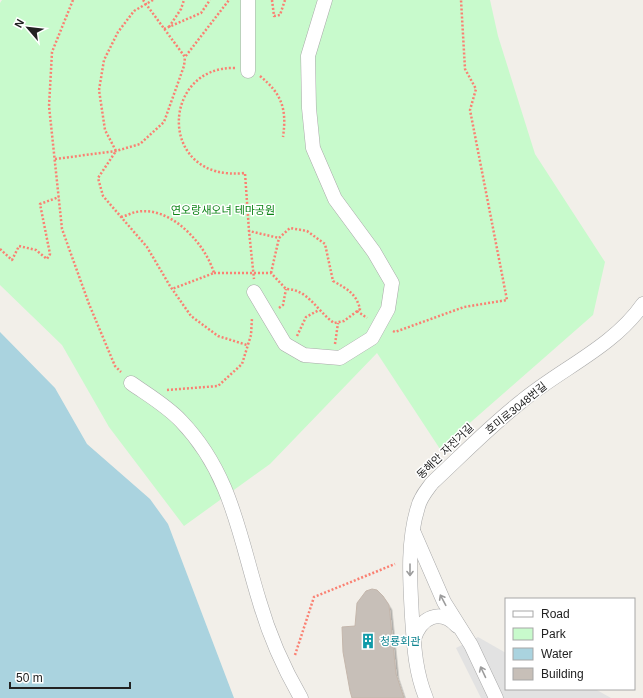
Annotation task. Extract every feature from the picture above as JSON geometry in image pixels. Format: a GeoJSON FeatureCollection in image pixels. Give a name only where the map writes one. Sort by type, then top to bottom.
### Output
{"type":"FeatureCollection","features":[{"type":"Feature","properties":{"kind":"street"},"geometry":{"type":"LineString","coordinates":[[248,0],[248,70]]}},
{"type":"Feature","properties":{"kind":"street"},"geometry":{"type":"LineString","coordinates":[[254,292],[285,344],[304,355],[340,358],[372,338],[388,309],[392,283],[374,252],[334,199],[313,148],[309,108],[308,56],[325,0]]}},
{"type":"Feature","properties":{"kind":"street","name":"호미로3048번길"},"geometry":{"type":"LineString","coordinates":[[426,698],[415,661],[410,558],[418,505],[432,483],[522,401],[611,338],[625,325],[643,304]]}},
{"type":"Feature","properties":{"kind":"street"},"geometry":{"type":"LineString","coordinates":[[131,383],[162,405],[181,421],[193,435],[214,466],[230,499],[266,624],[289,676],[301,698]]}},
{"type":"Feature","properties":{"kind":"street"},"geometry":{"type":"LineString","coordinates":[[413,531],[444,602],[464,634],[496,698]]}},
{"type":"Feature","properties":{"kind":"street"},"geometry":{"type":"LineString","coordinates":[[414,641],[422,623],[434,617],[448,619],[464,634]]}},
{"type":"Feature","properties":{"kind":"path"},"geometry":{"type":"LineString","coordinates":[[73,0],[52,52],[49,106],[62,229],[89,304],[116,366],[131,383]]}},
{"type":"Feature","properties":{"kind":"path"},"geometry":{"type":"LineString","coordinates":[[144,0],[185,57]]}},
{"type":"Feature","properties":{"kind":"path"},"geometry":{"type":"LineString","coordinates":[[116,151],[105,130],[98,90],[104,60],[118,32],[134,11],[153,0]]}},
{"type":"Feature","properties":{"kind":"path"},"geometry":{"type":"LineString","coordinates":[[169,27],[181,9],[184,0]]}},
{"type":"Feature","properties":{"kind":"path"},"geometry":{"type":"LineString","coordinates":[[164,29],[201,13],[210,0]]}},
{"type":"Feature","properties":{"kind":"path"},"geometry":{"type":"LineString","coordinates":[[55,159],[116,151],[140,144],[164,122],[184,66],[185,57],[229,0]]}},
{"type":"Feature","properties":{"kind":"path"},"geometry":{"type":"LineString","coordinates":[[272,0],[274,16],[280,15],[285,0]]}},
{"type":"Feature","properties":{"kind":"path"},"geometry":{"type":"LineString","coordinates":[[358,311],[364,317],[395,332],[464,307],[507,300],[470,110],[476,89],[465,69],[461,0]]}},
{"type":"Feature","properties":{"kind":"path"},"geometry":{"type":"LineString","coordinates":[[161,390],[218,386],[242,364],[250,335],[254,292],[254,273],[249,231],[245,173],[230,175],[215,172],[202,166],[190,155],[183,142],[179,127],[182,105],[192,85],[207,74],[224,68],[242,68],[259,74],[272,86],[282,101],[285,119],[283,137]]}},
{"type":"Feature","properties":{"kind":"path"},"geometry":{"type":"LineString","coordinates":[[116,151],[98,178],[103,196],[147,247],[172,289],[192,316],[218,336],[247,345]]}},
{"type":"Feature","properties":{"kind":"path"},"geometry":{"type":"LineString","coordinates":[[0,249],[12,260],[19,246],[36,250],[47,259],[50,254],[40,204],[59,197]]}},
{"type":"Feature","properties":{"kind":"path"},"geometry":{"type":"LineString","coordinates":[[121,217],[137,212],[156,213],[174,220],[193,237],[206,254],[214,273]]}},
{"type":"Feature","properties":{"kind":"path"},"geometry":{"type":"LineString","coordinates":[[290,228],[307,231],[325,244],[333,281],[347,288],[357,299],[360,309],[344,321],[334,323],[303,293],[295,289],[286,288],[271,272],[279,238],[290,228]]}},
{"type":"Feature","properties":{"kind":"path"},"geometry":{"type":"LineString","coordinates":[[249,231],[279,238]]}},
{"type":"Feature","properties":{"kind":"path"},"geometry":{"type":"LineString","coordinates":[[172,289],[214,273],[271,272]]}},
{"type":"Feature","properties":{"kind":"path"},"geometry":{"type":"LineString","coordinates":[[292,348],[306,317],[319,310]]}},
{"type":"Feature","properties":{"kind":"path"},"geometry":{"type":"LineString","coordinates":[[334,357],[338,322]]}},
{"type":"Feature","properties":{"kind":"path"},"geometry":{"type":"LineString","coordinates":[[289,676],[314,597],[410,558]]}},
{"type":"Feature","properties":{"kind":"green space","name":"연오랑새오녀 테마공원"},"geometry":{"type":"Polygon","coordinates":[[[2,0],[490,0],[498,36],[535,154],[605,262],[593,315],[440,449],[377,353],[270,464],[184,526],[109,427],[62,345],[0,285],[0,3],[2,0]]]}},
{"type":"Feature","properties":{"kind":"shaded area"},"geometry":{"type":"Polygon","coordinates":[[[478,637],[505,652],[505,690],[597,690],[611,698],[481,698],[456,648],[478,637]]]}},
{"type":"Feature","properties":{"kind":"water"},"geometry":{"type":"Polygon","coordinates":[[[0,332],[55,388],[87,444],[150,499],[168,524],[234,698],[0,698],[0,332]]]}},
{"type":"Feature","properties":{"kind":"building","name":"청룡회관"},"geometry":{"type":"Polygon","coordinates":[[[372,589],[377,590],[389,605],[396,674],[404,698],[352,698],[343,652],[342,627],[355,626],[357,603],[366,591],[372,589]]]}},
{"type":"Feature","properties":{"kind":"place","name":"청룡회관"},"geometry":{"type":"Point","coordinates":[368,641]}}]}
